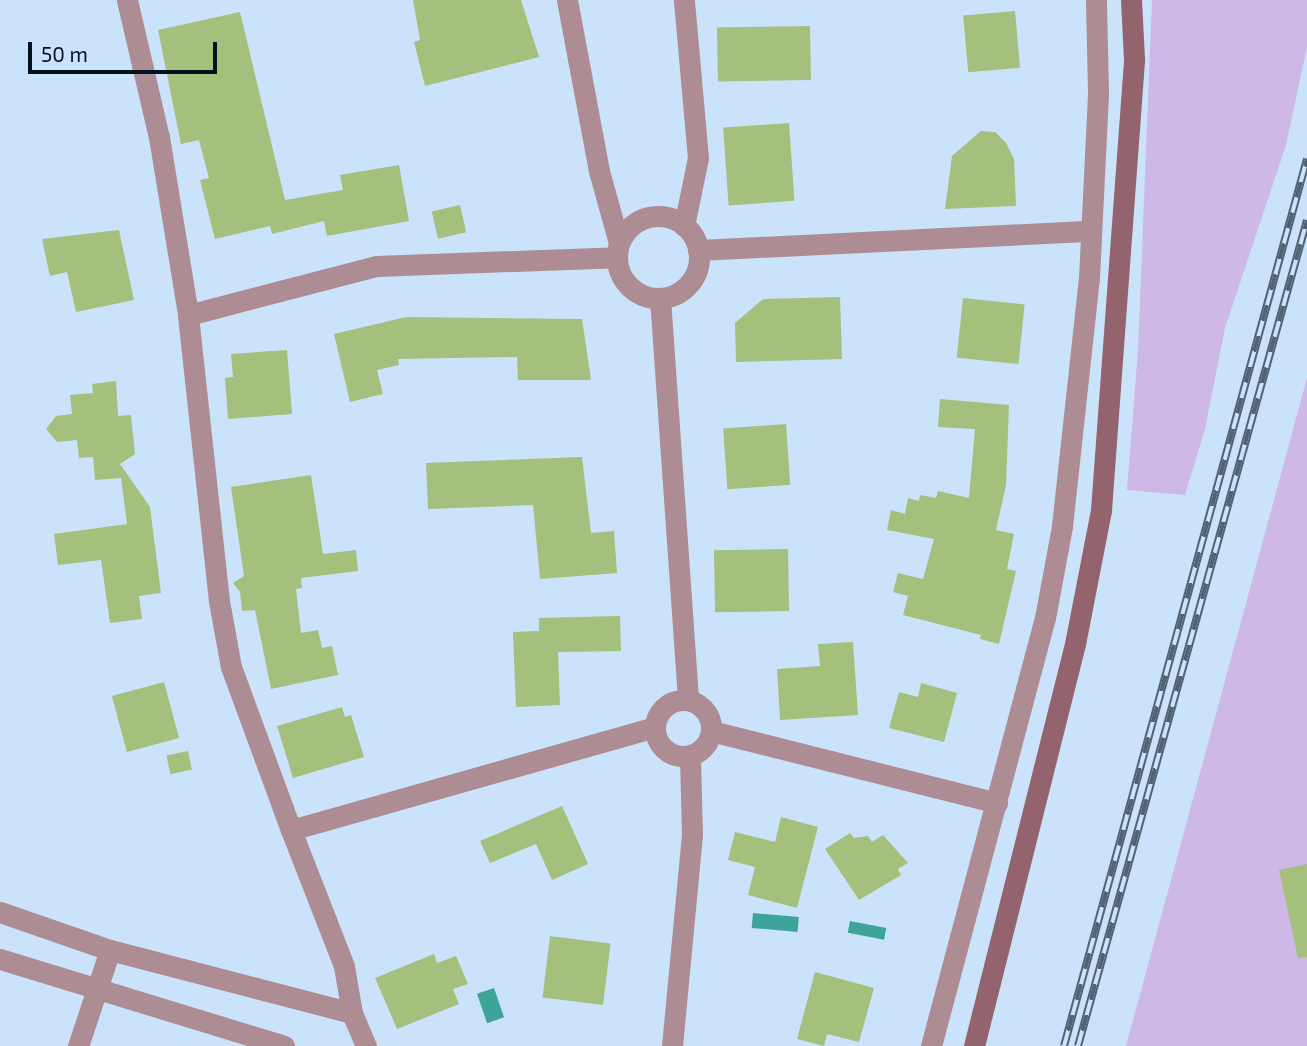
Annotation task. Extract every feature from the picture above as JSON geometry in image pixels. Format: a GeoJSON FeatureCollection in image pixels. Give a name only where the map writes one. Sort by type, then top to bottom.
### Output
{"type":"FeatureCollection","features":[{"type":"Feature","properties":{"kind":"street"},"geometry":{"type":"LineString","coordinates":[[127,0],[159,137],[188,315],[219,601],[231,667],[344,966],[352,1013],[366,1046]]}},
{"type":"Feature","properties":{"kind":"street"},"geometry":{"type":"LineString","coordinates":[[567,0],[599,171],[625,282],[647,297],[660,298],[685,288],[694,277],[698,250],[684,226],[660,216],[647,218],[626,232],[618,250]]}},
{"type":"Feature","properties":{"kind":"street"},"geometry":{"type":"LineString","coordinates":[[684,0],[698,158],[684,226]]}},
{"type":"Feature","properties":{"kind":"street"},"geometry":{"type":"LineString","coordinates":[[931,1046],[1045,618],[1062,526],[1091,231],[1098,91],[1096,0]]}},
{"type":"Feature","properties":{"kind":"street"},"geometry":{"type":"LineString","coordinates":[[974,1046],[1075,644],[1101,510],[1134,59],[1132,0]]}},
{"type":"Feature","properties":{"kind":"street"},"geometry":{"type":"LineString","coordinates":[[698,250],[1091,231]]}},
{"type":"Feature","properties":{"kind":"street"},"geometry":{"type":"LineString","coordinates":[[188,315],[376,266],[618,250]]}},
{"type":"Feature","properties":{"kind":"street"},"geometry":{"type":"LineString","coordinates":[[660,298],[688,701]]}},
{"type":"Feature","properties":{"kind":"street"},"geometry":{"type":"LineString","coordinates":[[291,830],[655,727],[669,704],[688,701],[705,711],[711,731],[705,747],[690,756],[665,750],[655,727]]}},
{"type":"Feature","properties":{"kind":"street"},"geometry":{"type":"LineString","coordinates":[[711,731],[997,803]]}},
{"type":"Feature","properties":{"kind":"street"},"geometry":{"type":"LineString","coordinates":[[672,1046],[692,835],[690,756]]}},
{"type":"Feature","properties":{"kind":"street"},"geometry":{"type":"LineString","coordinates":[[0,912],[110,950],[352,1013]]}},
{"type":"Feature","properties":{"kind":"street"},"geometry":{"type":"LineString","coordinates":[[78,1046],[110,950]]}},
{"type":"Feature","properties":{"kind":"street"},"geometry":{"type":"LineString","coordinates":[[0,959],[284,1046]]}},
{"type":"Feature","properties":{"kind":"shaded area"},"geometry":{"type":"Polygon","coordinates":[[[1152,0],[1307,0],[1307,47],[1286,145],[1225,328],[1205,429],[1185,495],[1127,490],[1138,350],[1152,0]]]}},
{"type":"Feature","properties":{"kind":"shaded area"},"geometry":{"type":"Polygon","coordinates":[[[1307,378],[1307,1046],[1126,1046],[1307,378]]]}},
{"type":"Feature","properties":{"kind":"shaded area"},"geometry":{"type":"Polygon","coordinates":[[[753,913],[799,917],[798,932],[752,928],[753,913]]]}},
{"type":"Feature","properties":{"kind":"shaded area"},"geometry":{"type":"Polygon","coordinates":[[[850,921],[886,928],[884,940],[848,933],[850,921]]]}},
{"type":"Feature","properties":{"kind":"shaded area"},"geometry":{"type":"Polygon","coordinates":[[[494,988],[504,1017],[487,1023],[477,994],[494,988]]]}},
{"type":"Feature","properties":{"kind":"building"},"geometry":{"type":"Polygon","coordinates":[[[413,0],[521,0],[539,57],[425,86],[414,42],[420,40],[413,0]]]}},
{"type":"Feature","properties":{"kind":"building"},"geometry":{"type":"Polygon","coordinates":[[[1015,11],[1020,68],[968,72],[963,16],[1015,11]]]}},
{"type":"Feature","properties":{"kind":"building"},"geometry":{"type":"Polygon","coordinates":[[[240,12],[285,200],[343,190],[340,175],[399,165],[409,221],[327,236],[324,221],[272,234],[270,226],[215,239],[200,180],[209,178],[199,140],[181,144],[158,30],[240,12]]]}},
{"type":"Feature","properties":{"kind":"building"},"geometry":{"type":"Polygon","coordinates":[[[810,26],[811,80],[718,82],[717,28],[810,26]]]}},
{"type":"Feature","properties":{"kind":"building"},"geometry":{"type":"Polygon","coordinates":[[[789,123],[794,201],[729,205],[723,128],[789,123]]]}},
{"type":"Feature","properties":{"kind":"building"},"geometry":{"type":"Polygon","coordinates":[[[981,131],[995,132],[1006,143],[1014,159],[1016,206],[945,209],[952,156],[981,131]]]}},
{"type":"Feature","properties":{"kind":"building"},"geometry":{"type":"Polygon","coordinates":[[[460,205],[466,232],[438,239],[432,212],[460,205]]]}},
{"type":"Feature","properties":{"kind":"building"},"geometry":{"type":"Polygon","coordinates":[[[119,230],[134,300],[76,312],[67,272],[50,276],[42,239],[119,230]]]}},
{"type":"Feature","properties":{"kind":"building"},"geometry":{"type":"Polygon","coordinates":[[[840,297],[842,359],[736,362],[735,323],[763,299],[840,297]]]}},
{"type":"Feature","properties":{"kind":"building"},"geometry":{"type":"Polygon","coordinates":[[[963,298],[1025,304],[1018,364],[957,358],[963,298]]]}},
{"type":"Feature","properties":{"kind":"building"},"geometry":{"type":"Polygon","coordinates":[[[406,317],[582,319],[591,380],[518,380],[517,357],[398,359],[399,365],[377,370],[383,394],[350,402],[334,334],[406,317]]]}},
{"type":"Feature","properties":{"kind":"building"},"geometry":{"type":"Polygon","coordinates":[[[287,350],[292,414],[228,419],[225,378],[233,377],[231,354],[287,350]]]}},
{"type":"Feature","properties":{"kind":"building"},"geometry":{"type":"Polygon","coordinates":[[[116,381],[118,416],[131,415],[135,454],[120,464],[150,507],[161,593],[139,596],[142,619],[110,623],[101,560],[58,565],[54,534],[127,524],[121,478],[95,480],[93,457],[79,458],[77,440],[57,442],[46,429],[56,416],[72,414],[70,395],[93,393],[92,384],[116,381]]]}},
{"type":"Feature","properties":{"kind":"building"},"geometry":{"type":"Polygon","coordinates":[[[940,399],[1009,405],[1006,485],[996,530],[1014,534],[1007,569],[1016,571],[999,644],[980,639],[981,635],[903,615],[908,596],[893,592],[898,573],[923,579],[934,539],[887,530],[891,510],[905,514],[908,498],[919,501],[920,495],[936,498],[938,491],[969,498],[975,429],[938,427],[940,399]]]}},
{"type":"Feature","properties":{"kind":"building"},"geometry":{"type":"Polygon","coordinates":[[[786,424],[790,485],[727,489],[723,428],[786,424]]]}},
{"type":"Feature","properties":{"kind":"building"},"geometry":{"type":"Polygon","coordinates":[[[582,457],[591,533],[614,531],[617,573],[540,579],[533,505],[428,509],[426,463],[582,457]]]}},
{"type":"Feature","properties":{"kind":"building"},"geometry":{"type":"Polygon","coordinates":[[[311,475],[323,554],[356,550],[358,571],[301,578],[302,588],[296,589],[301,633],[318,630],[322,648],[332,646],[338,675],[271,689],[255,610],[242,611],[240,592],[233,583],[244,576],[231,487],[311,475]]]}},
{"type":"Feature","properties":{"kind":"building"},"geometry":{"type":"Polygon","coordinates":[[[788,549],[789,611],[715,612],[714,550],[788,549]]]}},
{"type":"Feature","properties":{"kind":"building"},"geometry":{"type":"Polygon","coordinates":[[[620,616],[621,651],[558,652],[560,705],[516,707],[513,632],[539,631],[539,618],[620,616]]]}},
{"type":"Feature","properties":{"kind":"building"},"geometry":{"type":"Polygon","coordinates":[[[853,642],[858,715],[780,720],[777,669],[820,666],[818,644],[853,642]]]}},
{"type":"Feature","properties":{"kind":"building"},"geometry":{"type":"Polygon","coordinates":[[[164,682],[179,738],[127,752],[112,696],[164,682]]]}},
{"type":"Feature","properties":{"kind":"building"},"geometry":{"type":"Polygon","coordinates":[[[921,683],[957,693],[944,742],[889,728],[899,692],[918,697],[921,683]]]}},
{"type":"Feature","properties":{"kind":"building"},"geometry":{"type":"Polygon","coordinates":[[[342,707],[345,717],[351,715],[364,757],[293,778],[277,726],[342,707]]]}},
{"type":"Feature","properties":{"kind":"building"},"geometry":{"type":"Polygon","coordinates":[[[188,751],[192,770],[170,774],[166,756],[188,751]]]}},
{"type":"Feature","properties":{"kind":"building"},"geometry":{"type":"Polygon","coordinates":[[[562,806],[588,864],[552,880],[536,844],[490,863],[480,841],[562,806]]]}},
{"type":"Feature","properties":{"kind":"building"},"geometry":{"type":"Polygon","coordinates":[[[781,817],[818,827],[797,908],[748,895],[755,867],[728,860],[735,832],[775,842],[781,817]]]}},
{"type":"Feature","properties":{"kind":"building"},"geometry":{"type":"Polygon","coordinates":[[[850,833],[854,838],[868,836],[872,842],[883,835],[908,863],[898,869],[901,875],[859,900],[825,849],[850,833]]]}},
{"type":"Feature","properties":{"kind":"building"},"geometry":{"type":"Polygon","coordinates":[[[1307,864],[1307,957],[1298,958],[1279,870],[1307,864]]]}},
{"type":"Feature","properties":{"kind":"building"},"geometry":{"type":"Polygon","coordinates":[[[550,936],[611,943],[603,1005],[542,998],[550,936]]]}},
{"type":"Feature","properties":{"kind":"building"},"geometry":{"type":"Polygon","coordinates":[[[434,954],[437,963],[456,956],[468,984],[453,989],[459,1004],[397,1029],[375,978],[434,954]]]}},
{"type":"Feature","properties":{"kind":"building"},"geometry":{"type":"Polygon","coordinates":[[[815,972],[874,988],[859,1042],[827,1034],[824,1046],[797,1039],[815,972]]]}},
{"type":"Feature","properties":{"kind":"railway"},"geometry":{"type":"LineString","coordinates":[[1064,1046],[1307,159]]}},
{"type":"Feature","properties":{"kind":"railway"},"geometry":{"type":"LineString","coordinates":[[1078,1046],[1307,220]]}}]}
